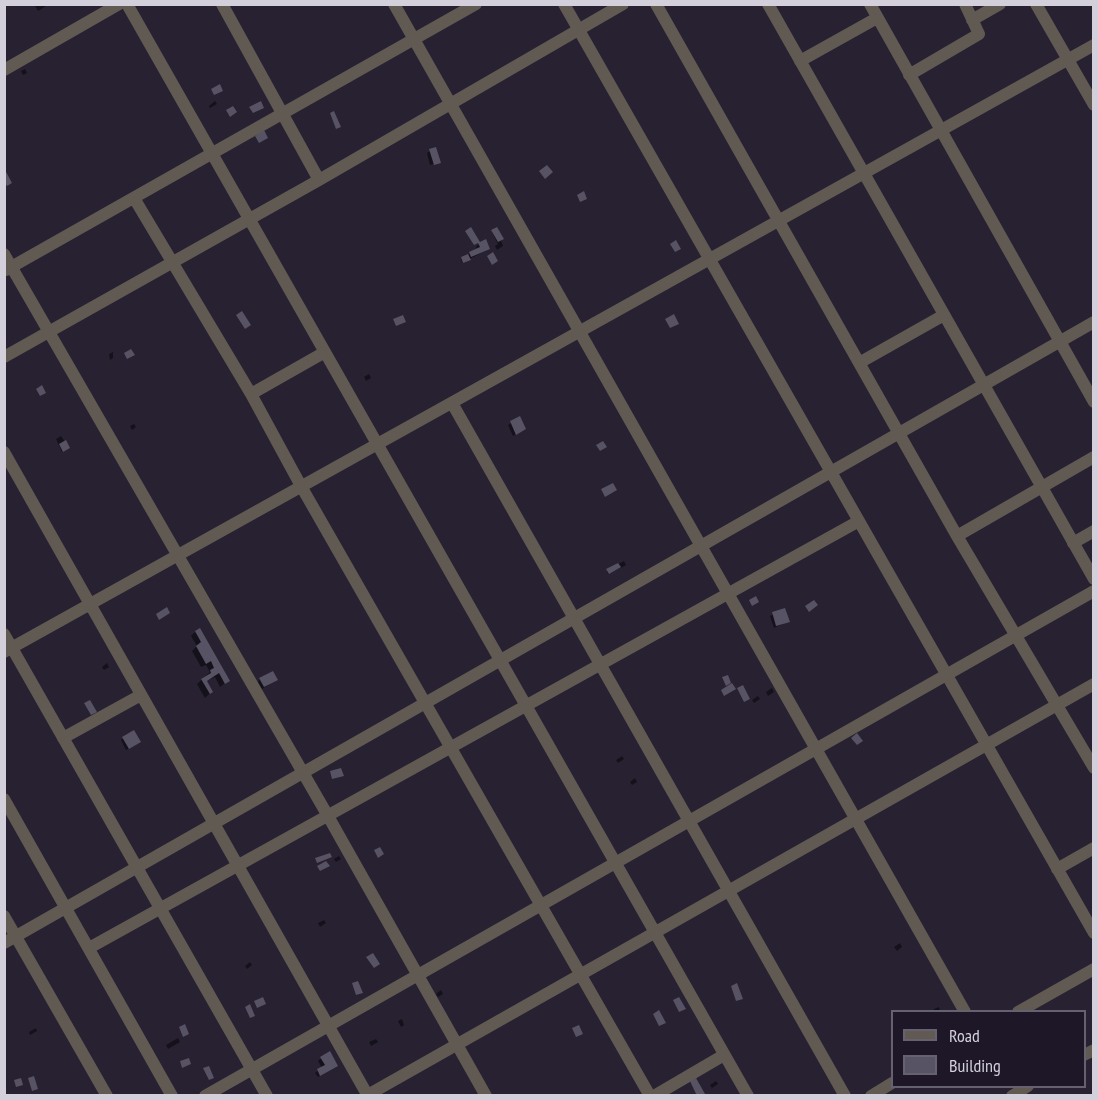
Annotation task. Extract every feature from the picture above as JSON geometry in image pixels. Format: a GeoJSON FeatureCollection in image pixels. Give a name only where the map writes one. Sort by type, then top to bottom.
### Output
{"type":"FeatureCollection","features":[{"type":"Feature","properties":{"kind":"street"},"geometry":{"type":"LineString","coordinates":[[4,70],[119,4]]}},
{"type":"Feature","properties":{"kind":"street"},"geometry":{"type":"LineString","coordinates":[[127,4],[748,1095]]}},
{"type":"Feature","properties":{"kind":"street"},"geometry":{"type":"LineString","coordinates":[[222,4],[319,180]]}},
{"type":"Feature","properties":{"kind":"street"},"geometry":{"type":"LineString","coordinates":[[394,4],[964,1010]]}},
{"type":"Feature","properties":{"kind":"street"},"geometry":{"type":"LineString","coordinates":[[8,269],[476,4]]}},
{"type":"Feature","properties":{"kind":"street"},"geometry":{"type":"LineString","coordinates":[[564,4],[1094,933]]}},
{"type":"Feature","properties":{"kind":"street"},"geometry":{"type":"LineString","coordinates":[[4,357],[319,180],[623,4]]}},
{"type":"Feature","properties":{"kind":"street"},"geometry":{"type":"LineString","coordinates":[[656,4],[957,536],[1094,768]]}},
{"type":"Feature","properties":{"kind":"street"},"geometry":{"type":"LineString","coordinates":[[768,4],[1094,579]]}},
{"type":"Feature","properties":{"kind":"street"},"geometry":{"type":"LineString","coordinates":[[870,4],[1059,342],[1090,388],[1094,402]]}},
{"type":"Feature","properties":{"kind":"street"},"geometry":{"type":"LineString","coordinates":[[909,75],[977,35],[979,32],[964,4]]}},
{"type":"Feature","properties":{"kind":"street"},"geometry":{"type":"LineString","coordinates":[[972,20],[1000,4]]}},
{"type":"Feature","properties":{"kind":"street"},"geometry":{"type":"LineString","coordinates":[[1036,4],[1094,105]]}},
{"type":"Feature","properties":{"kind":"street"},"geometry":{"type":"LineString","coordinates":[[800,62],[877,18]]}},
{"type":"Feature","properties":{"kind":"street"},"geometry":{"type":"LineString","coordinates":[[8,650],[1094,45]]}},
{"type":"Feature","properties":{"kind":"street"},"geometry":{"type":"LineString","coordinates":[[134,198],[251,394],[425,703],[652,1095],[724,1055]]}},
{"type":"Feature","properties":{"kind":"street"},"geometry":{"type":"LineString","coordinates":[[4,254],[8,269],[49,332],[486,1095]]}},
{"type":"Feature","properties":{"kind":"street"},"geometry":{"type":"LineString","coordinates":[[859,363],[944,315]]}},
{"type":"Feature","properties":{"kind":"street"},"geometry":{"type":"LineString","coordinates":[[4,943],[1094,322]]}},
{"type":"Feature","properties":{"kind":"street"},"geometry":{"type":"LineString","coordinates":[[251,394],[325,351]]}},
{"type":"Feature","properties":{"kind":"street"},"geometry":{"type":"LineString","coordinates":[[452,403],[845,1095]]}},
{"type":"Feature","properties":{"kind":"street"},"geometry":{"type":"LineString","coordinates":[[4,452],[367,1095],[1094,684]]}},
{"type":"Feature","properties":{"kind":"street"},"geometry":{"type":"LineString","coordinates":[[957,536],[1094,457]]}},
{"type":"Feature","properties":{"kind":"street"},"geometry":{"type":"LineString","coordinates":[[89,948],[859,521]]}},
{"type":"Feature","properties":{"kind":"street"},"geometry":{"type":"LineString","coordinates":[[1073,543],[1094,531]]}},
{"type":"Feature","properties":{"kind":"street"},"geometry":{"type":"LineString","coordinates":[[205,1095],[1094,591]]}},
{"type":"Feature","properties":{"kind":"street"},"geometry":{"type":"LineString","coordinates":[[4,634],[8,650],[63,738],[267,1095]]}},
{"type":"Feature","properties":{"kind":"street"},"geometry":{"type":"LineString","coordinates":[[63,738],[141,695]]}},
{"type":"Feature","properties":{"kind":"street"},"geometry":{"type":"LineString","coordinates":[[4,799],[172,1095]]}},
{"type":"Feature","properties":{"kind":"street"},"geometry":{"type":"LineString","coordinates":[[1057,869],[1094,848]]}},
{"type":"Feature","properties":{"kind":"street"},"geometry":{"type":"LineString","coordinates":[[4,916],[107,1095]]}},
{"type":"Feature","properties":{"kind":"street"},"geometry":{"type":"LineString","coordinates":[[1019,1010],[1094,969]]}},
{"type":"Feature","properties":{"kind":"street"},"geometry":{"type":"LineString","coordinates":[[871,1095],[891,1084]]}},
{"type":"Feature","properties":{"kind":"building"},"geometry":{"type":"Polygon","coordinates":[[[220,84],[223,91],[214,95],[211,89],[220,84]]]}},
{"type":"Feature","properties":{"kind":"building"},"geometry":{"type":"Polygon","coordinates":[[[261,101],[264,108],[253,113],[249,107],[261,101]]]}},
{"type":"Feature","properties":{"kind":"building"},"geometry":{"type":"Polygon","coordinates":[[[233,106],[237,112],[230,117],[226,110],[233,106]]]}},
{"type":"Feature","properties":{"kind":"building"},"geometry":{"type":"Polygon","coordinates":[[[334,111],[341,127],[336,129],[330,113],[334,111]]]}},
{"type":"Feature","properties":{"kind":"building"},"geometry":{"type":"Polygon","coordinates":[[[264,130],[268,138],[259,143],[255,136],[264,130]]]}},
{"type":"Feature","properties":{"kind":"building"},"geometry":{"type":"Polygon","coordinates":[[[436,147],[441,163],[434,165],[429,149],[436,147]]]}},
{"type":"Feature","properties":{"kind":"building"},"geometry":{"type":"Polygon","coordinates":[[[547,165],[553,172],[545,179],[539,171],[547,165]]]}},
{"type":"Feature","properties":{"kind":"building"},"geometry":{"type":"Polygon","coordinates":[[[4,168],[12,183],[7,186],[4,182],[4,168]]]}},
{"type":"Feature","properties":{"kind":"building"},"geometry":{"type":"Polygon","coordinates":[[[584,191],[587,199],[580,202],[577,195],[584,191]]]}},
{"type":"Feature","properties":{"kind":"building"},"geometry":{"type":"Polygon","coordinates":[[[471,227],[480,242],[486,239],[490,249],[471,257],[469,252],[480,247],[478,243],[474,245],[465,231],[471,227]]]}},
{"type":"Feature","properties":{"kind":"building"},"geometry":{"type":"Polygon","coordinates":[[[497,227],[504,239],[498,242],[491,230],[497,227]]]}},
{"type":"Feature","properties":{"kind":"building"},"geometry":{"type":"Polygon","coordinates":[[[676,240],[681,249],[675,252],[670,244],[676,240]]]}},
{"type":"Feature","properties":{"kind":"building"},"geometry":{"type":"Polygon","coordinates":[[[493,252],[498,261],[492,265],[487,256],[493,252]]]}},
{"type":"Feature","properties":{"kind":"building"},"geometry":{"type":"Polygon","coordinates":[[[468,254],[471,260],[463,263],[461,257],[468,254]]]}},
{"type":"Feature","properties":{"kind":"building"},"geometry":{"type":"Polygon","coordinates":[[[242,311],[251,325],[245,329],[236,315],[242,311]]]}},
{"type":"Feature","properties":{"kind":"building"},"geometry":{"type":"Polygon","coordinates":[[[674,314],[679,324],[670,328],[665,319],[674,314]]]}},
{"type":"Feature","properties":{"kind":"building"},"geometry":{"type":"Polygon","coordinates":[[[403,315],[406,322],[396,326],[393,319],[403,315]]]}},
{"type":"Feature","properties":{"kind":"building"},"geometry":{"type":"Polygon","coordinates":[[[131,349],[135,355],[127,359],[124,353],[131,349]]]}},
{"type":"Feature","properties":{"kind":"building"},"geometry":{"type":"Polygon","coordinates":[[[42,385],[46,393],[40,396],[36,389],[42,385]]]}},
{"type":"Feature","properties":{"kind":"building"},"geometry":{"type":"Polygon","coordinates":[[[520,416],[526,429],[516,435],[510,421],[520,416]]]}},
{"type":"Feature","properties":{"kind":"building"},"geometry":{"type":"Polygon","coordinates":[[[66,440],[70,448],[63,452],[59,444],[66,440]]]}},
{"type":"Feature","properties":{"kind":"building"},"geometry":{"type":"Polygon","coordinates":[[[603,441],[607,447],[600,451],[596,445],[603,441]]]}},
{"type":"Feature","properties":{"kind":"building"},"geometry":{"type":"Polygon","coordinates":[[[613,483],[617,490],[605,497],[601,489],[613,483]]]}},
{"type":"Feature","properties":{"kind":"building"},"geometry":{"type":"Polygon","coordinates":[[[618,563],[621,567],[609,574],[606,569],[618,563]]]}},
{"type":"Feature","properties":{"kind":"building"},"geometry":{"type":"Polygon","coordinates":[[[756,596],[759,602],[752,606],[749,600],[756,596]]]}},
{"type":"Feature","properties":{"kind":"building"},"geometry":{"type":"Polygon","coordinates":[[[814,600],[818,605],[809,612],[805,606],[814,600]]]}},
{"type":"Feature","properties":{"kind":"building"},"geometry":{"type":"Polygon","coordinates":[[[167,607],[170,613],[159,620],[156,614],[167,607]]]}},
{"type":"Feature","properties":{"kind":"building"},"geometry":{"type":"Polygon","coordinates":[[[785,608],[790,622],[776,626],[772,612],[785,608]]]}},
{"type":"Feature","properties":{"kind":"building"},"geometry":{"type":"Polygon","coordinates":[[[200,628],[230,681],[225,684],[219,673],[207,681],[213,692],[210,694],[201,679],[211,673],[210,670],[214,668],[211,661],[206,664],[196,646],[201,642],[195,631],[200,628]]]}},
{"type":"Feature","properties":{"kind":"building"},"geometry":{"type":"Polygon","coordinates":[[[273,671],[278,680],[264,687],[259,678],[273,671]]]}},
{"type":"Feature","properties":{"kind":"building"},"geometry":{"type":"Polygon","coordinates":[[[728,675],[731,683],[726,686],[722,677],[728,675]]]}},
{"type":"Feature","properties":{"kind":"building"},"geometry":{"type":"Polygon","coordinates":[[[732,683],[736,689],[724,696],[721,690],[732,683]]]}},
{"type":"Feature","properties":{"kind":"building"},"geometry":{"type":"Polygon","coordinates":[[[743,685],[750,699],[744,702],[737,688],[743,685]]]}},
{"type":"Feature","properties":{"kind":"building"},"geometry":{"type":"Polygon","coordinates":[[[90,700],[97,712],[91,715],[84,703],[90,700]]]}},
{"type":"Feature","properties":{"kind":"building"},"geometry":{"type":"Polygon","coordinates":[[[134,730],[141,742],[129,749],[122,737],[134,730]]]}},
{"type":"Feature","properties":{"kind":"building"},"geometry":{"type":"Polygon","coordinates":[[[857,733],[863,741],[857,745],[851,738],[857,733]]]}},
{"type":"Feature","properties":{"kind":"building"},"geometry":{"type":"Polygon","coordinates":[[[341,768],[344,776],[332,779],[330,771],[341,768]]]}},
{"type":"Feature","properties":{"kind":"building"},"geometry":{"type":"Polygon","coordinates":[[[380,847],[384,854],[378,858],[374,850],[380,847]]]}},
{"type":"Feature","properties":{"kind":"building"},"geometry":{"type":"Polygon","coordinates":[[[330,853],[332,857],[317,863],[315,858],[330,853]]]}},
{"type":"Feature","properties":{"kind":"building"},"geometry":{"type":"Polygon","coordinates":[[[326,861],[330,866],[320,871],[317,866],[326,861]]]}},
{"type":"Feature","properties":{"kind":"building"},"geometry":{"type":"Polygon","coordinates":[[[373,953],[380,964],[374,968],[366,957],[373,953]]]}},
{"type":"Feature","properties":{"kind":"building"},"geometry":{"type":"Polygon","coordinates":[[[358,981],[363,993],[356,995],[352,983],[358,981]]]}},
{"type":"Feature","properties":{"kind":"building"},"geometry":{"type":"Polygon","coordinates":[[[737,983],[743,999],[736,1001],[731,986],[737,983]]]}},
{"type":"Feature","properties":{"kind":"building"},"geometry":{"type":"Polygon","coordinates":[[[263,997],[266,1004],[257,1008],[254,1001],[263,997]]]}},
{"type":"Feature","properties":{"kind":"building"},"geometry":{"type":"Polygon","coordinates":[[[679,997],[686,1009],[679,1012],[673,1000],[679,997]]]}},
{"type":"Feature","properties":{"kind":"building"},"geometry":{"type":"Polygon","coordinates":[[[250,1004],[255,1016],[250,1018],[245,1007],[250,1004]]]}},
{"type":"Feature","properties":{"kind":"building"},"geometry":{"type":"Polygon","coordinates":[[[659,1010],[666,1023],[659,1026],[653,1014],[659,1010]]]}},
{"type":"Feature","properties":{"kind":"building"},"geometry":{"type":"Polygon","coordinates":[[[185,1024],[189,1034],[183,1037],[179,1027],[185,1024]]]}},
{"type":"Feature","properties":{"kind":"building"},"geometry":{"type":"Polygon","coordinates":[[[579,1025],[583,1034],[576,1037],[572,1028],[579,1025]]]}},
{"type":"Feature","properties":{"kind":"building"},"geometry":{"type":"Polygon","coordinates":[[[330,1051],[338,1066],[320,1076],[317,1069],[325,1065],[320,1057],[330,1051]]]}},
{"type":"Feature","properties":{"kind":"building"},"geometry":{"type":"Polygon","coordinates":[[[189,1058],[191,1064],[182,1068],[180,1061],[189,1058]]]}},
{"type":"Feature","properties":{"kind":"building"},"geometry":{"type":"Polygon","coordinates":[[[209,1066],[214,1078],[209,1080],[203,1068],[209,1066]]]}},
{"type":"Feature","properties":{"kind":"building"},"geometry":{"type":"Polygon","coordinates":[[[34,1076],[38,1089],[32,1091],[28,1078],[34,1076]]]}},
{"type":"Feature","properties":{"kind":"building"},"geometry":{"type":"Polygon","coordinates":[[[21,1078],[23,1085],[16,1087],[14,1080],[21,1078]]]}},
{"type":"Feature","properties":{"kind":"building"},"geometry":{"type":"Polygon","coordinates":[[[696,1078],[705,1094],[702,1096],[697,1096],[690,1081],[696,1078]]]}}]}
